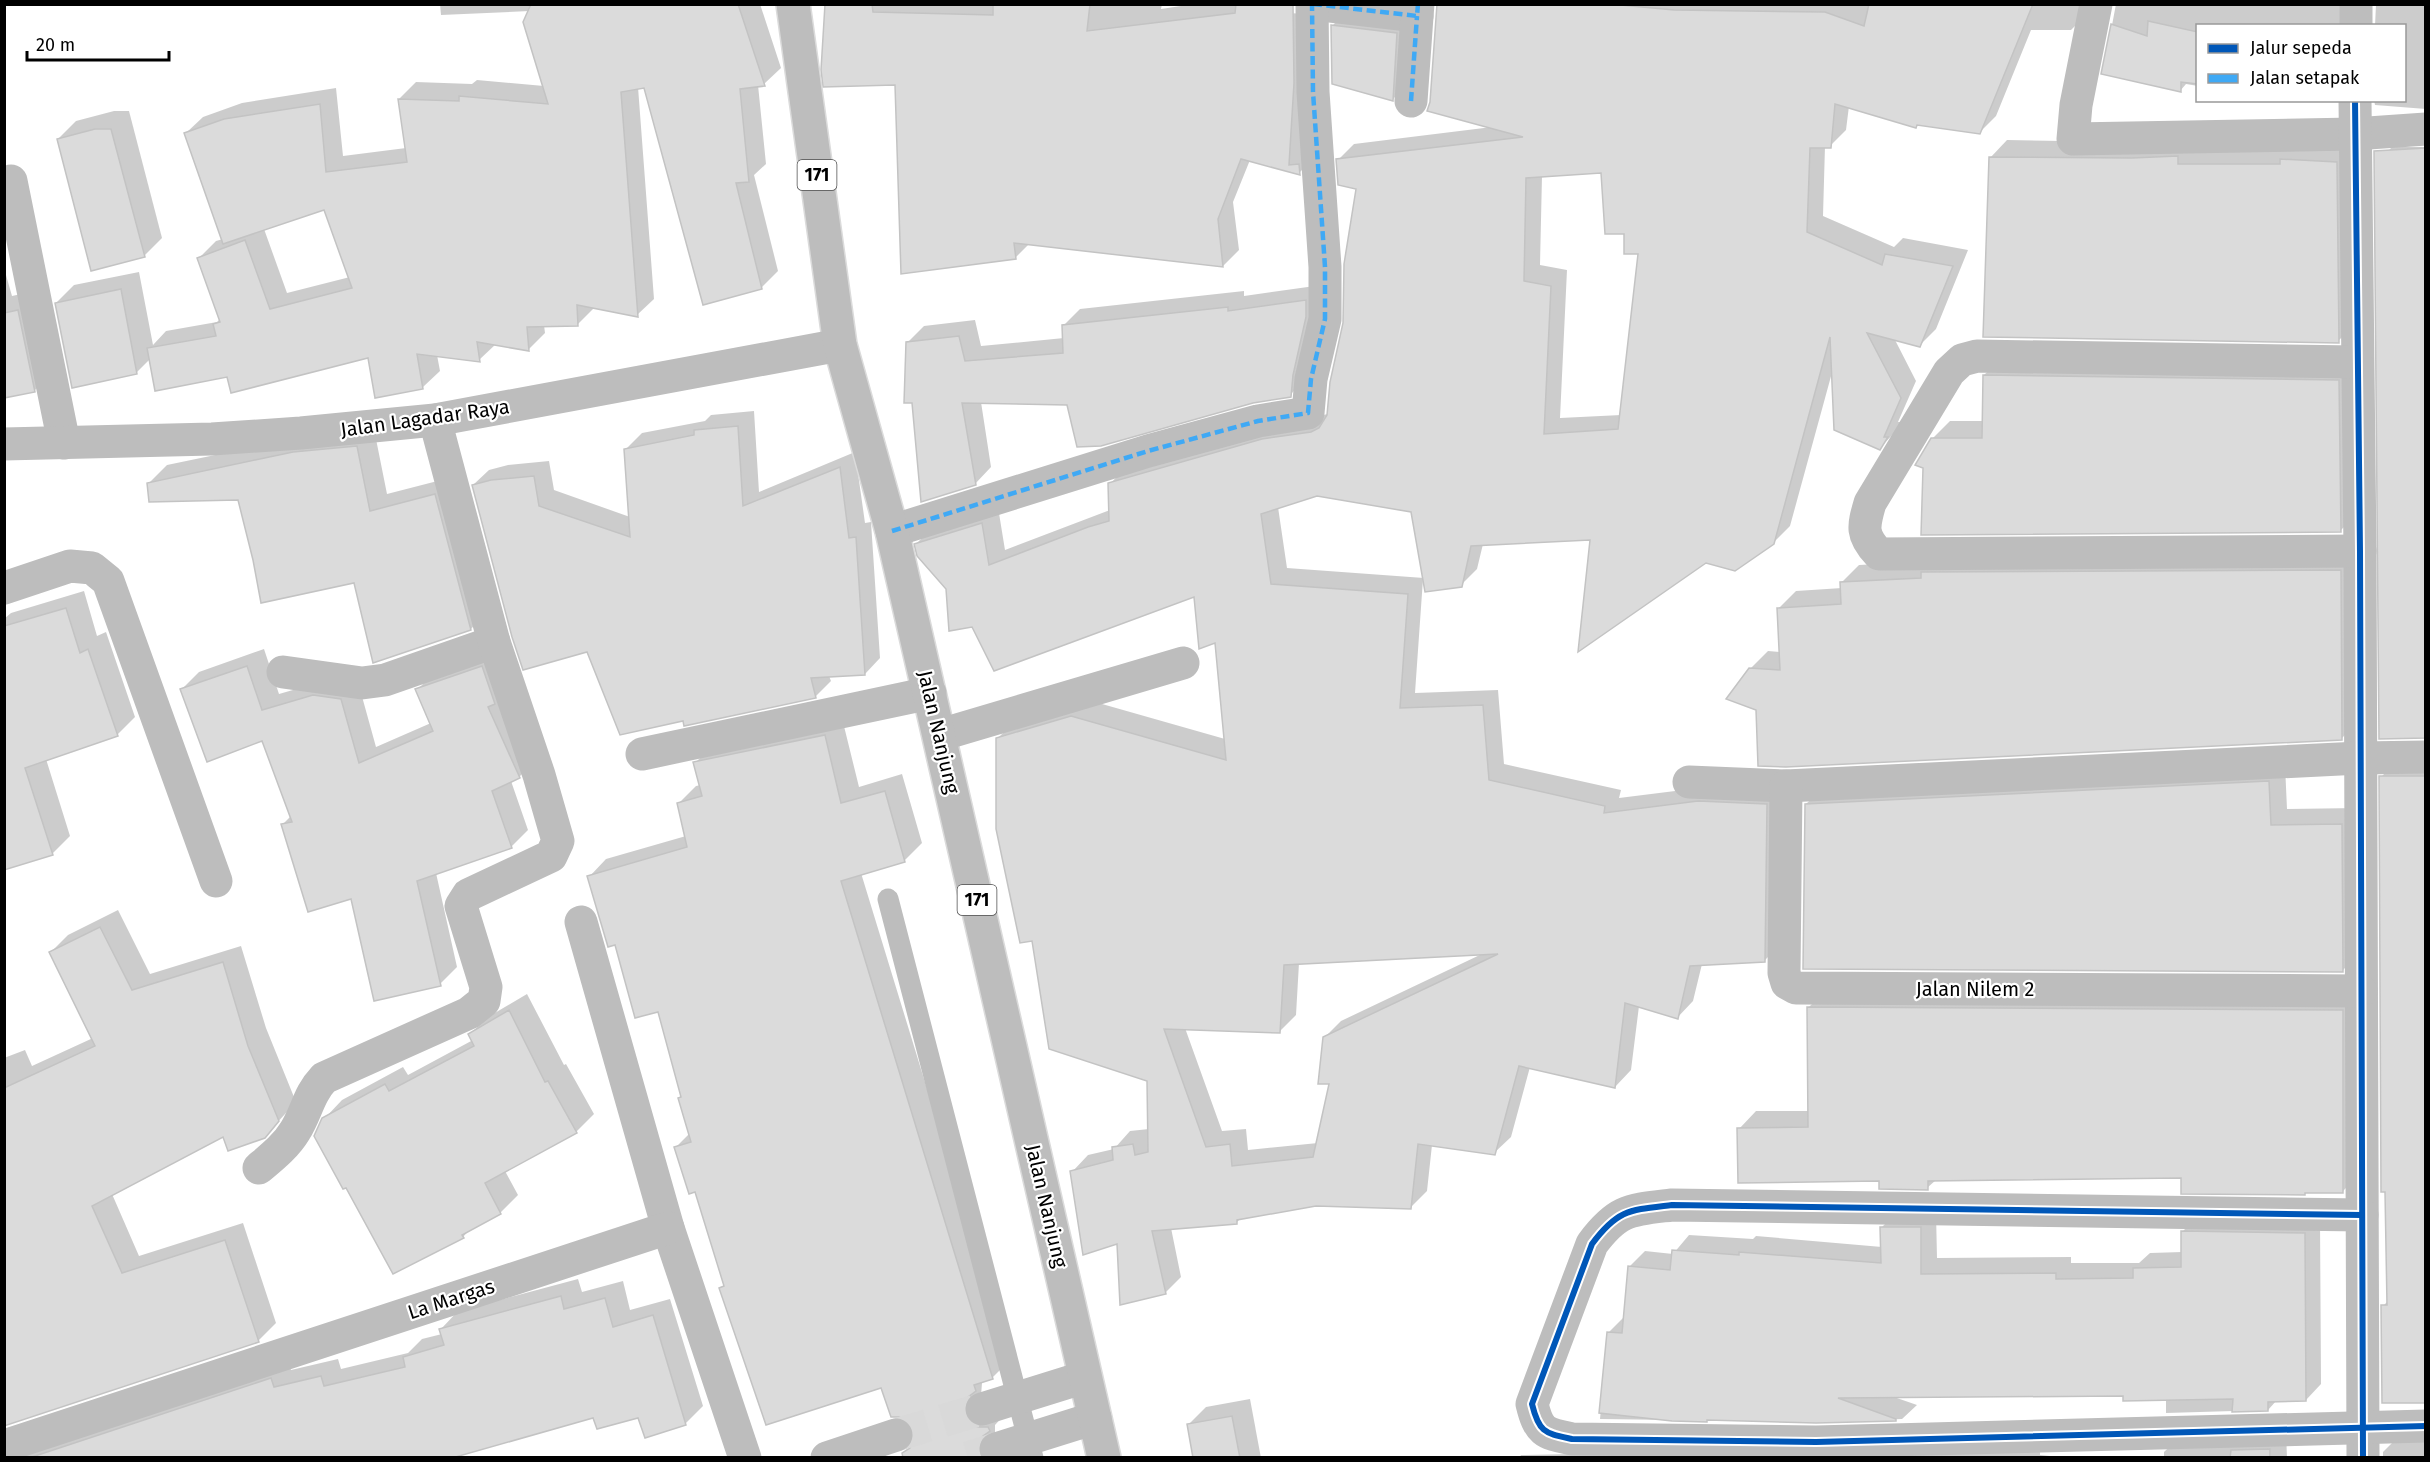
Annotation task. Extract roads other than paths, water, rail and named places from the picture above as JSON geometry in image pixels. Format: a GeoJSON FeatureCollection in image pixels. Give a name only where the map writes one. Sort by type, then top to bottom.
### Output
{"type":"FeatureCollection","features":[{"type":"Feature","properties":{"kind":"street","name":"Jalan Nanjung"},"geometry":{"type":"LineString","coordinates":[[793,4],[840,345],[892,531],[1104,1458]]}},
{"type":"Feature","properties":{"kind":"street"},"geometry":{"type":"LineString","coordinates":[[892,531],[1148,451],[1258,421],[1308,413],[1311,379],[1325,319],[1325,267],[1313,92],[1313,4],[1418,10],[1411,101]]}},
{"type":"Feature","properties":{"kind":"street"},"geometry":{"type":"LineString","coordinates":[[2096,4],[2076,105],[2073,139],[2354,134],[2426,129]]}},
{"type":"Feature","properties":{"kind":"street"},"geometry":{"type":"LineString","coordinates":[[2356,4],[2356,24]]}},
{"type":"Feature","properties":{"kind":"street"},"geometry":{"type":"LineString","coordinates":[[2355,102],[2356,362],[2360,551],[2362,1442]]}},
{"type":"Feature","properties":{"kind":"street"},"geometry":{"type":"LineString","coordinates":[[11,181],[64,443]]}},
{"type":"Feature","properties":{"kind":"street","name":"Jalan Lagadar Raya"},"geometry":{"type":"LineString","coordinates":[[4,444],[212,439],[301,434],[435,420],[840,345]]}},
{"type":"Feature","properties":{"kind":"street"},"geometry":{"type":"LineString","coordinates":[[2356,362],[1977,356],[1962,360],[1949,372],[1870,503],[1864,524],[1867,541],[1879,554],[2360,551]]}},
{"type":"Feature","properties":{"kind":"street"},"geometry":{"type":"LineString","coordinates":[[259,1168],[294,1133],[313,1090],[324,1078],[469,1012],[484,1001],[486,987],[461,906],[468,895],[551,856],[558,841],[539,775],[494,642],[435,420]]}},
{"type":"Feature","properties":{"kind":"street"},"geometry":{"type":"LineString","coordinates":[[4,588],[70,566],[92,568],[108,581],[216,881]]}},
{"type":"Feature","properties":{"kind":"street"},"geometry":{"type":"LineString","coordinates":[[283,672],[362,683],[385,680],[494,642]]}},
{"type":"Feature","properties":{"kind":"street"},"geometry":{"type":"LineString","coordinates":[[940,735],[1183,663]]}},
{"type":"Feature","properties":{"kind":"street"},"geometry":{"type":"LineString","coordinates":[[642,754],[930,693]]}},
{"type":"Feature","properties":{"kind":"street"},"geometry":{"type":"LineString","coordinates":[[1689,782],[1786,786],[2360,758],[2426,757]]}},
{"type":"Feature","properties":{"kind":"street","name":"Jalan Nilem 2"},"geometry":{"type":"LineString","coordinates":[[1786,786],[1784,973],[1787,983],[1796,988],[2361,991]]}},
{"type":"Feature","properties":{"kind":"street"},"geometry":{"type":"LineString","coordinates":[[581,922],[668,1228],[745,1458]]}},
{"type":"Feature","properties":{"kind":"street"},"geometry":{"type":"LineString","coordinates":[[2362,1215],[1672,1205],[1634,1209],[1608,1222],[1592,1244],[1532,1404],[1536,1419],[1547,1433],[1572,1439],[1816,1450],[2362,1442],[2426,1426]]}},
{"type":"Feature","properties":{"kind":"street","name":"La Margas"},"geometry":{"type":"LineString","coordinates":[[4,1446],[668,1228]]}},
{"type":"Feature","properties":{"kind":"street"},"geometry":{"type":"LineString","coordinates":[[982,1409],[1085,1377]]}},
{"type":"Feature","properties":{"kind":"street"},"geometry":{"type":"LineString","coordinates":[[996,1449],[1031,1448],[1095,1418]]}},
{"type":"Feature","properties":{"kind":"street"},"geometry":{"type":"LineString","coordinates":[[827,1458],[896,1435]]}},
{"type":"Feature","properties":{"kind":"lane"},"geometry":{"type":"LineString","coordinates":[[888,899],[1031,1448]]}},
{"type":"Feature","properties":{"kind":"tunnel"},"geometry":{"type":"LineString","coordinates":[[896,1435],[982,1409]]}},
{"type":"Feature","properties":{"kind":"tunnel"},"geometry":{"type":"LineString","coordinates":[[968,1458],[996,1449]]}}]}
